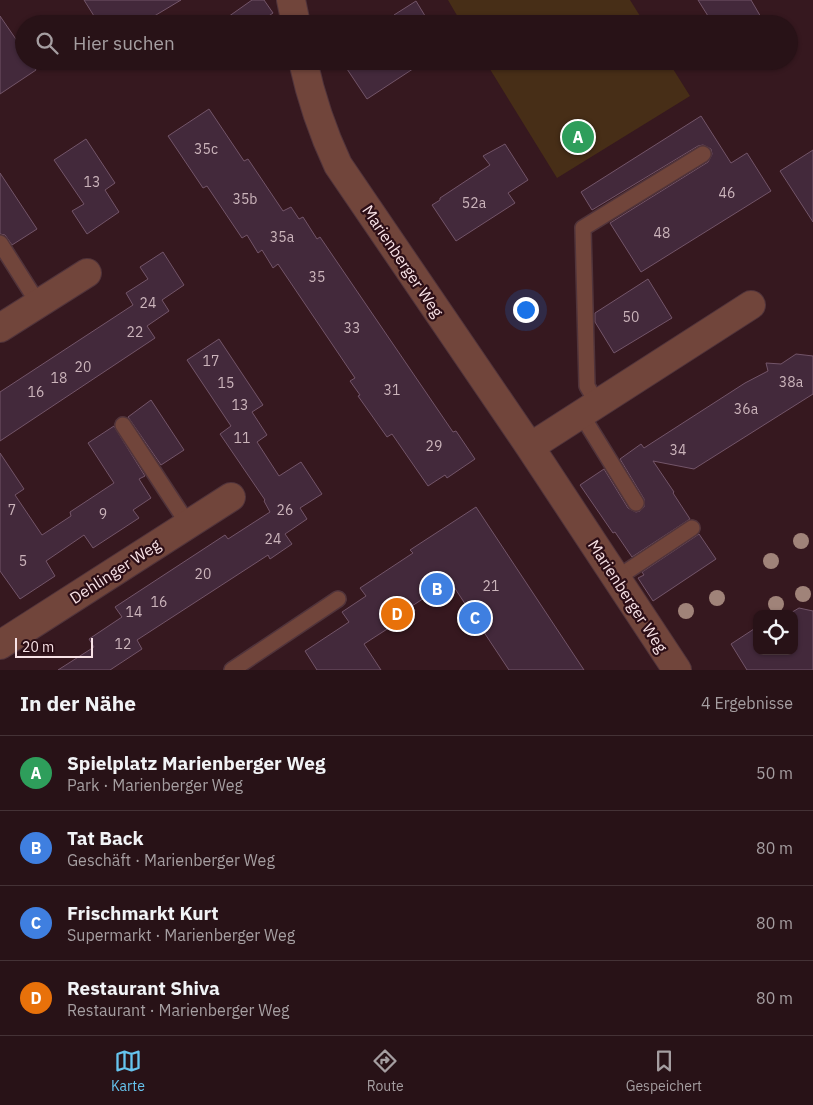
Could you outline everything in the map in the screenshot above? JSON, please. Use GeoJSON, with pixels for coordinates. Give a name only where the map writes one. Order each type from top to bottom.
{"type":"FeatureCollection","features":[{"type":"Feature","properties":{"kind":"street"},"geometry":{"type":"LineString","coordinates":[[291,0],[294,15]]}},
{"type":"Feature","properties":{"kind":"street","name":"Marienberger Weg"},"geometry":{"type":"LineString","coordinates":[[305,70],[310,94],[323,133],[338,165],[530,447],[677,670]]}},
{"type":"Feature","properties":{"kind":"street"},"geometry":{"type":"LineString","coordinates":[[0,328],[87,273]]}},
{"type":"Feature","properties":{"kind":"street"},"geometry":{"type":"LineString","coordinates":[[530,447],[750,305]]}},
{"type":"Feature","properties":{"kind":"street","name":"Dehlinger Weg"},"geometry":{"type":"LineString","coordinates":[[0,645],[231,497]]}},
{"type":"Feature","properties":{"kind":"lane"},"geometry":{"type":"LineString","coordinates":[[636,503],[589,409],[583,228],[703,154]]}},
{"type":"Feature","properties":{"kind":"lane"},"geometry":{"type":"LineString","coordinates":[[0,243],[38,304]]}},
{"type":"Feature","properties":{"kind":"lane"},"geometry":{"type":"LineString","coordinates":[[123,425],[188,524]]}},
{"type":"Feature","properties":{"kind":"lane"},"geometry":{"type":"LineString","coordinates":[[616,578],[692,528]]}},
{"type":"Feature","properties":{"kind":"lane"},"geometry":{"type":"LineString","coordinates":[[232,670],[338,599]]}},
{"type":"Feature","properties":{"kind":"shaded area"},"geometry":{"type":"Polygon","coordinates":[[[448,0],[630,0],[639,15],[457,15],[448,0]]]}},
{"type":"Feature","properties":{"kind":"shaded area"},"geometry":{"type":"Polygon","coordinates":[[[491,70],[674,70],[690,96],[557,178],[491,70]]]}},
{"type":"Feature","properties":{"kind":"building"},"geometry":{"type":"Polygon","coordinates":[[[84,0],[181,0],[156,15],[93,15],[84,0]]]}},
{"type":"Feature","properties":{"kind":"building"},"geometry":{"type":"Polygon","coordinates":[[[252,0],[264,0],[273,13],[270,15],[231,15],[252,0]]]}},
{"type":"Feature","properties":{"kind":"building"},"geometry":{"type":"Polygon","coordinates":[[[698,0],[751,0],[760,15],[707,15],[698,0]]]}},
{"type":"Feature","properties":{"kind":"building"},"geometry":{"type":"Polygon","coordinates":[[[416,1],[425,15],[394,15],[416,1]]]}},
{"type":"Feature","properties":{"kind":"building"},"geometry":{"type":"Polygon","coordinates":[[[0,16],[15,38],[15,70],[36,70],[0,94],[0,16]]]}},
{"type":"Feature","properties":{"kind":"building"},"geometry":{"type":"Polygon","coordinates":[[[348,70],[411,70],[367,99],[348,70]]]}},
{"type":"Feature","properties":{"kind":"building"},"geometry":{"type":"Polygon","coordinates":[[[209,109],[244,161],[248,159],[283,211],[291,207],[299,219],[303,217],[317,239],[320,237],[453,432],[456,431],[475,459],[447,478],[445,475],[428,486],[392,434],[387,437],[358,396],[360,395],[350,381],[355,378],[278,264],[273,268],[262,250],[258,253],[247,235],[242,238],[207,186],[203,188],[168,136],[209,109]]]}},
{"type":"Feature","properties":{"kind":"building"},"geometry":{"type":"Polygon","coordinates":[[[701,116],[731,163],[747,153],[771,191],[641,272],[610,223],[708,162],[712,154],[711,149],[703,145],[698,146],[592,210],[581,192],[701,116]]]}},
{"type":"Feature","properties":{"kind":"building"},"geometry":{"type":"Polygon","coordinates":[[[86,139],[115,183],[105,190],[119,212],[87,234],[72,211],[84,204],[54,160],[86,139]]]}},
{"type":"Feature","properties":{"kind":"building"},"geometry":{"type":"Polygon","coordinates":[[[505,144],[528,180],[508,193],[515,203],[456,241],[432,205],[490,165],[483,156],[505,144]]]}},
{"type":"Feature","properties":{"kind":"building"},"geometry":{"type":"Polygon","coordinates":[[[813,150],[813,222],[780,171],[813,150]]]}},
{"type":"Feature","properties":{"kind":"building"},"geometry":{"type":"Polygon","coordinates":[[[0,173],[37,229],[12,245],[5,235],[0,234],[0,173]]]}},
{"type":"Feature","properties":{"kind":"building"},"geometry":{"type":"Polygon","coordinates":[[[163,252],[184,285],[162,300],[169,311],[147,326],[155,338],[0,441],[0,392],[133,305],[126,293],[148,279],[140,267],[163,252]]]}},
{"type":"Feature","properties":{"kind":"building"},"geometry":{"type":"Polygon","coordinates":[[[648,279],[672,318],[614,353],[595,322],[595,313],[648,279]]]}},
{"type":"Feature","properties":{"kind":"building"},"geometry":{"type":"Polygon","coordinates":[[[219,339],[263,405],[252,412],[267,435],[257,442],[279,476],[301,462],[322,494],[300,508],[307,519],[285,534],[292,544],[270,559],[268,555],[137,640],[142,649],[110,670],[58,670],[94,647],[89,639],[122,617],[115,607],[225,535],[228,539],[270,512],[265,500],[220,434],[231,426],[187,360],[219,339]]]}},
{"type":"Feature","properties":{"kind":"building"},"geometry":{"type":"Polygon","coordinates":[[[796,354],[813,356],[813,394],[694,469],[653,461],[690,519],[632,557],[580,485],[604,469],[628,508],[636,512],[640,511],[644,507],[644,499],[620,459],[641,444],[644,448],[745,383],[768,371],[766,363],[781,364],[796,354]]]}},
{"type":"Feature","properties":{"kind":"building"},"geometry":{"type":"Polygon","coordinates":[[[151,400],[184,450],[161,465],[128,417],[151,400]]]}},
{"type":"Feature","properties":{"kind":"building"},"geometry":{"type":"Polygon","coordinates":[[[114,426],[145,476],[139,479],[151,498],[133,510],[139,518],[93,548],[84,535],[46,561],[55,576],[20,599],[0,571],[0,453],[24,489],[15,495],[42,535],[71,516],[70,512],[114,483],[88,443],[114,426]]]}},
{"type":"Feature","properties":{"kind":"building"},"geometry":{"type":"Polygon","coordinates":[[[476,507],[584,670],[509,670],[450,581],[412,606],[415,611],[364,644],[381,670],[317,670],[305,651],[349,622],[342,612],[366,596],[360,588],[413,553],[410,550],[476,507]]]}},
{"type":"Feature","properties":{"kind":"building"},"geometry":{"type":"Polygon","coordinates":[[[699,534],[716,559],[653,601],[638,578],[644,575],[642,572],[699,534]]]}},
{"type":"Feature","properties":{"kind":"building"},"geometry":{"type":"Polygon","coordinates":[[[799,608],[813,611],[813,670],[747,670],[731,644],[753,630],[753,655],[798,655],[798,610],[796,610],[799,608]]]}},
{"type":"Feature","properties":{"kind":"place","name":"Spielplatz Marienberger Weg"},"geometry":{"type":"Point","coordinates":[578,137]}},
{"type":"Feature","properties":{"kind":"place","name":"Tat Back"},"geometry":{"type":"Point","coordinates":[437,589]}},
{"type":"Feature","properties":{"kind":"place","name":"Restaurant Shiva"},"geometry":{"type":"Point","coordinates":[397,614]}},
{"type":"Feature","properties":{"kind":"place","name":"Frischmarkt Kurt"},"geometry":{"type":"Point","coordinates":[475,618]}}]}
